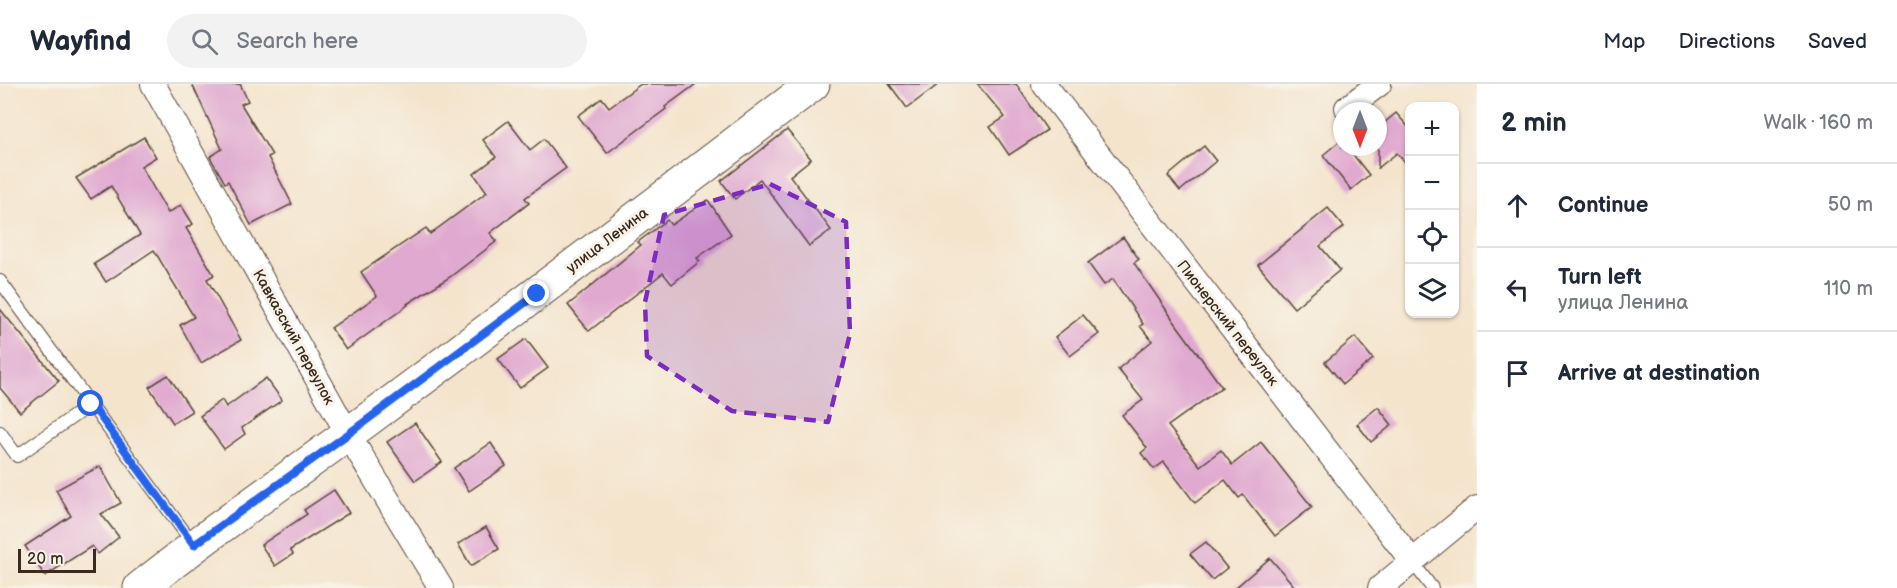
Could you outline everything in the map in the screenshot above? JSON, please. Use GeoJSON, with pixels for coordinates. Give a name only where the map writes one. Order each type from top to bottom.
{"type":"FeatureCollection","features":[{"type":"Feature","properties":{"kind":"street","name":"Кавказский переулок"},"geometry":{"type":"LineString","coordinates":[[153,84],[348,434],[441,588]]}},
{"type":"Feature","properties":{"kind":"street","name":"улица Ленина"},"geometry":{"type":"LineString","coordinates":[[140,588],[194,545],[348,434],[813,84]]}},
{"type":"Feature","properties":{"kind":"street","name":"Пионерский переулок"},"geometry":{"type":"LineString","coordinates":[[1044,84],[1412,561]]}},
{"type":"Feature","properties":{"kind":"street"},"geometry":{"type":"LineString","coordinates":[[1355,102],[1379,84]]}},
{"type":"Feature","properties":{"kind":"street"},"geometry":{"type":"LineString","coordinates":[[1380,588],[1477,508]]}},
{"type":"Feature","properties":{"kind":"lane"},"geometry":{"type":"LineString","coordinates":[[0,280],[194,545]]}},
{"type":"Feature","properties":{"kind":"lane"},"geometry":{"type":"LineString","coordinates":[[0,432],[17,456],[91,404]]}},
{"type":"Feature","properties":{"kind":"lane"},"geometry":{"type":"LineString","coordinates":[[1412,561],[1432,588]]}},
{"type":"Feature","properties":{"kind":"highlighted area"},"geometry":{"type":"Polygon","coordinates":[[[770,184],[846,222],[850,334],[828,422],[732,411],[647,356],[645,302],[664,215],[770,184]]]}},
{"type":"Feature","properties":{"kind":"building"},"geometry":{"type":"Polygon","coordinates":[[[192,84],[240,84],[248,101],[241,104],[272,155],[268,157],[292,204],[251,225],[228,181],[225,183],[210,157],[222,149],[192,84]]]}},
{"type":"Feature","properties":{"kind":"building"},"geometry":{"type":"Polygon","coordinates":[[[641,84],[696,84],[607,153],[578,116],[602,98],[609,107],[641,84]]]}},
{"type":"Feature","properties":{"kind":"building"},"geometry":{"type":"Polygon","coordinates":[[[889,84],[939,84],[907,108],[889,84]]]}},
{"type":"Feature","properties":{"kind":"building"},"geometry":{"type":"Polygon","coordinates":[[[977,84],[1016,84],[1047,130],[1009,155],[990,127],[1005,117],[977,84]]]}},
{"type":"Feature","properties":{"kind":"building"},"geometry":{"type":"Polygon","coordinates":[[[1396,113],[1405,123],[1405,162],[1397,153],[1378,168],[1378,156],[1387,156],[1387,120],[1396,113]]]}},
{"type":"Feature","properties":{"kind":"building"},"geometry":{"type":"Polygon","coordinates":[[[508,121],[530,150],[544,139],[566,168],[525,198],[529,203],[490,233],[497,241],[346,350],[331,328],[377,296],[361,272],[426,228],[430,234],[487,192],[474,174],[496,157],[483,140],[508,121]]]}},
{"type":"Feature","properties":{"kind":"building"},"geometry":{"type":"Polygon","coordinates":[[[787,130],[811,159],[790,176],[831,230],[809,246],[760,179],[735,199],[721,181],[787,130]]]}},
{"type":"Feature","properties":{"kind":"building"},"geometry":{"type":"Polygon","coordinates":[[[144,137],[156,157],[141,166],[168,213],[181,205],[193,224],[186,228],[214,275],[207,279],[241,340],[201,363],[180,325],[194,317],[154,250],[106,282],[94,264],[140,235],[111,186],[91,199],[76,178],[144,137]]]}},
{"type":"Feature","properties":{"kind":"building"},"geometry":{"type":"Polygon","coordinates":[[[1204,146],[1216,161],[1180,191],[1168,176],[1204,146]]]}},
{"type":"Feature","properties":{"kind":"building"},"geometry":{"type":"Polygon","coordinates":[[[1333,147],[1333,156],[1354,156],[1369,175],[1351,190],[1323,155],[1333,147]]]}},
{"type":"Feature","properties":{"kind":"building"},"geometry":{"type":"Polygon","coordinates":[[[708,200],[731,234],[697,258],[700,261],[672,284],[663,273],[589,331],[568,305],[641,245],[638,242],[667,220],[671,225],[708,200]]]}},
{"type":"Feature","properties":{"kind":"building"},"geometry":{"type":"Polygon","coordinates":[[[1328,208],[1344,227],[1320,246],[1340,270],[1294,308],[1258,265],[1328,208]]]}},
{"type":"Feature","properties":{"kind":"building"},"geometry":{"type":"Polygon","coordinates":[[[1123,237],[1139,259],[1134,263],[1222,387],[1168,426],[1200,466],[1221,450],[1232,465],[1261,442],[1312,507],[1275,536],[1243,495],[1239,498],[1225,480],[1195,503],[1164,462],[1154,469],[1141,453],[1147,448],[1122,415],[1143,400],[1118,369],[1152,341],[1140,326],[1143,324],[1113,279],[1104,285],[1088,263],[1123,237]]]}},
{"type":"Feature","properties":{"kind":"building"},"geometry":{"type":"Polygon","coordinates":[[[0,309],[59,381],[20,412],[0,388],[0,309]]]}},
{"type":"Feature","properties":{"kind":"building"},"geometry":{"type":"Polygon","coordinates":[[[1083,315],[1099,334],[1070,356],[1055,337],[1083,315]]]}},
{"type":"Feature","properties":{"kind":"building"},"geometry":{"type":"Polygon","coordinates":[[[1355,337],[1373,359],[1343,384],[1325,362],[1355,337]]]}},
{"type":"Feature","properties":{"kind":"building"},"geometry":{"type":"Polygon","coordinates":[[[526,339],[548,368],[520,388],[498,359],[526,339]]]}},
{"type":"Feature","properties":{"kind":"building"},"geometry":{"type":"Polygon","coordinates":[[[168,375],[192,411],[173,423],[149,387],[168,375]]]}},
{"type":"Feature","properties":{"kind":"building"},"geometry":{"type":"Polygon","coordinates":[[[266,378],[282,400],[242,428],[245,434],[224,449],[200,416],[222,400],[226,407],[266,378]]]}},
{"type":"Feature","properties":{"kind":"building"},"geometry":{"type":"Polygon","coordinates":[[[1378,407],[1392,425],[1371,442],[1357,424],[1378,407]]]}},
{"type":"Feature","properties":{"kind":"building"},"geometry":{"type":"Polygon","coordinates":[[[415,423],[442,462],[415,481],[387,442],[415,423]]]}},
{"type":"Feature","properties":{"kind":"building"},"geometry":{"type":"Polygon","coordinates":[[[491,443],[506,466],[469,491],[454,468],[491,443]]]}},
{"type":"Feature","properties":{"kind":"building"},"geometry":{"type":"Polygon","coordinates":[[[100,466],[121,503],[101,514],[119,537],[98,554],[92,546],[45,576],[25,546],[71,516],[56,490],[100,466]]]}},
{"type":"Feature","properties":{"kind":"building"},"geometry":{"type":"Polygon","coordinates":[[[334,490],[349,513],[290,550],[293,554],[275,566],[261,545],[307,514],[304,510],[334,490]]]}},
{"type":"Feature","properties":{"kind":"building"},"geometry":{"type":"Polygon","coordinates":[[[486,527],[499,549],[471,566],[458,544],[486,527]]]}},
{"type":"Feature","properties":{"kind":"building"},"geometry":{"type":"Polygon","coordinates":[[[1206,542],[1227,568],[1212,580],[1190,554],[1206,542]]]}},
{"type":"Feature","properties":{"kind":"building"},"geometry":{"type":"Polygon","coordinates":[[[1270,558],[1296,588],[1235,588],[1270,558]]]}},
{"type":"Feature","properties":{"kind":"route"},"geometry":{"type":"LineString","coordinates":[[91,404],[194,545],[537,294]]}}]}
